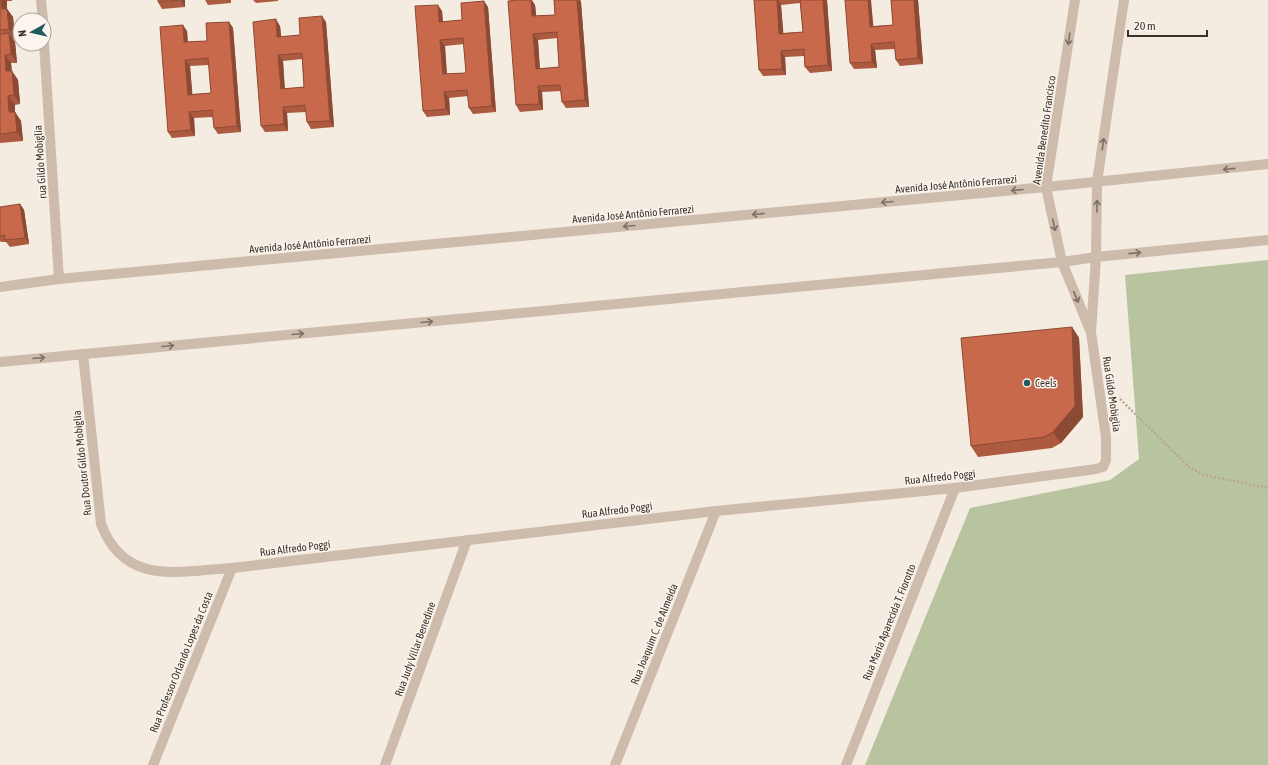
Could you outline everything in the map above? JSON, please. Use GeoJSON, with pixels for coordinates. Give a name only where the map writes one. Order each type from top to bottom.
{"type":"FeatureCollection","features":[{"type":"Feature","properties":{"kind":"street"},"geometry":{"type":"LineString","coordinates":[[41,0],[42,12]]}},
{"type":"Feature","properties":{"kind":"street","name":"Avenida Benedito Francisco"},"geometry":{"type":"LineString","coordinates":[[1062,262],[1046,187],[1075,0]]}},
{"type":"Feature","properties":{"kind":"street"},"geometry":{"type":"LineString","coordinates":[[1096,257],[1098,182],[1124,0]]}},
{"type":"Feature","properties":{"kind":"street","name":"rua Gildo Mobiglia"},"geometry":{"type":"LineString","coordinates":[[45,52],[59,279]]}},
{"type":"Feature","properties":{"kind":"street","name":"Avenida José Antônio Ferrarezi"},"geometry":{"type":"LineString","coordinates":[[0,287],[59,279],[1046,187],[1268,164]]}},
{"type":"Feature","properties":{"kind":"street"},"geometry":{"type":"LineString","coordinates":[[0,362],[1062,262],[1096,257],[1268,240]]}},
{"type":"Feature","properties":{"kind":"street","name":"Rua Gildo Mobiglia"},"geometry":{"type":"LineString","coordinates":[[1096,257],[1091,332],[1106,437],[1106,460]]}},
{"type":"Feature","properties":{"kind":"street","name":"Rua Gildo Mobiglia"},"geometry":{"type":"LineString","coordinates":[[1062,262],[1091,332]]}},
{"type":"Feature","properties":{"kind":"street","name":"Rua Doutor Gildo Mobiglia"},"geometry":{"type":"LineString","coordinates":[[83,354],[101,524],[111,544],[128,561]]}},
{"type":"Feature","properties":{"kind":"street","name":"Rua Alfredo Poggi"},"geometry":{"type":"LineString","coordinates":[[128,561],[149,570],[161,572],[232,568],[716,511],[955,488],[1096,469],[1103,467],[1106,460]]}},
{"type":"Feature","properties":{"kind":"street","name":"Rua Maria Aparecida T. Fiorotto"},"geometry":{"type":"LineString","coordinates":[[846,765],[955,488]]}},
{"type":"Feature","properties":{"kind":"street","name":"Rua Joaquim C. de Almeida"},"geometry":{"type":"LineString","coordinates":[[615,765],[716,511]]}},
{"type":"Feature","properties":{"kind":"street","name":"Rua Judy Villar Benedine"},"geometry":{"type":"LineString","coordinates":[[385,765],[467,540]]}},
{"type":"Feature","properties":{"kind":"street","name":"Rua Professor Orlando Lopes da Costa"},"geometry":{"type":"LineString","coordinates":[[153,765],[232,568]]}},
{"type":"Feature","properties":{"kind":"path"},"geometry":{"type":"LineString","coordinates":[[1097,376],[1190,468],[1204,475],[1268,488]]}},
{"type":"Feature","properties":{"kind":"green space"},"geometry":{"type":"Polygon","coordinates":[[[1268,260],[1268,765],[865,765],[970,508],[1110,480],[1139,459],[1125,275],[1268,260]]]}},
{"type":"Feature","properties":{"kind":"building"},"geometry":{"type":"Polygon","coordinates":[[[0,0],[2,9],[7,9],[9,29],[0,30],[0,0]]]}},
{"type":"Feature","properties":{"kind":"building"},"geometry":{"type":"Polygon","coordinates":[[[158,0],[181,0],[158,2],[158,0]]]}},
{"type":"Feature","properties":{"kind":"building"},"geometry":{"type":"Polygon","coordinates":[[[531,0],[532,16],[555,15],[554,0],[577,0],[585,100],[562,102],[560,85],[538,86],[539,104],[516,105],[508,1],[531,0]],[[557,32],[533,34],[536,69],[559,67],[557,32]]]}},
{"type":"Feature","properties":{"kind":"building"},"geometry":{"type":"Polygon","coordinates":[[[754,0],[777,0],[779,34],[803,32],[800,0],[823,0],[828,65],[805,67],[804,49],[781,51],[782,69],[759,70],[754,0]]]}},
{"type":"Feature","properties":{"kind":"building"},"geometry":{"type":"Polygon","coordinates":[[[845,0],[868,0],[870,27],[893,25],[891,0],[914,0],[918,58],[896,60],[894,42],[871,44],[872,62],[850,63],[845,0]]]}},
{"type":"Feature","properties":{"kind":"building"},"geometry":{"type":"Polygon","coordinates":[[[484,1],[492,106],[469,108],[467,90],[444,92],[446,109],[423,111],[415,6],[438,5],[439,22],[462,20],[461,3],[484,1]],[[463,38],[440,40],[443,74],[466,73],[463,38]]]}},
{"type":"Feature","properties":{"kind":"building"},"geometry":{"type":"Polygon","coordinates":[[[322,16],[330,121],[307,122],[305,105],[283,107],[284,124],[261,126],[253,22],[276,19],[277,37],[300,35],[299,18],[322,16]],[[302,53],[278,55],[281,89],[304,87],[302,53]]]}},
{"type":"Feature","properties":{"kind":"building"},"geometry":{"type":"Polygon","coordinates":[[[229,22],[237,126],[214,128],[212,110],[189,112],[191,130],[168,132],[160,27],[183,25],[184,42],[207,41],[206,23],[229,22]],[[208,58],[185,60],[188,95],[211,93],[208,58]]]}},
{"type":"Feature","properties":{"kind":"building"},"geometry":{"type":"Polygon","coordinates":[[[9,33],[11,54],[5,55],[6,71],[12,71],[14,95],[8,96],[9,112],[15,112],[17,132],[0,134],[0,34],[9,33]]]}},
{"type":"Feature","properties":{"kind":"building"},"geometry":{"type":"Polygon","coordinates":[[[20,204],[25,238],[5,240],[5,235],[0,236],[0,207],[20,204]]]}},
{"type":"Feature","properties":{"kind":"building","name":"Ceels"},"geometry":{"type":"Polygon","coordinates":[[[1072,327],[1075,406],[1053,432],[1044,437],[971,446],[961,338],[1072,327]]]}},
{"type":"Feature","properties":{"kind":"place","name":"Ceels"},"geometry":{"type":"Point","coordinates":[1027,383]}}]}
